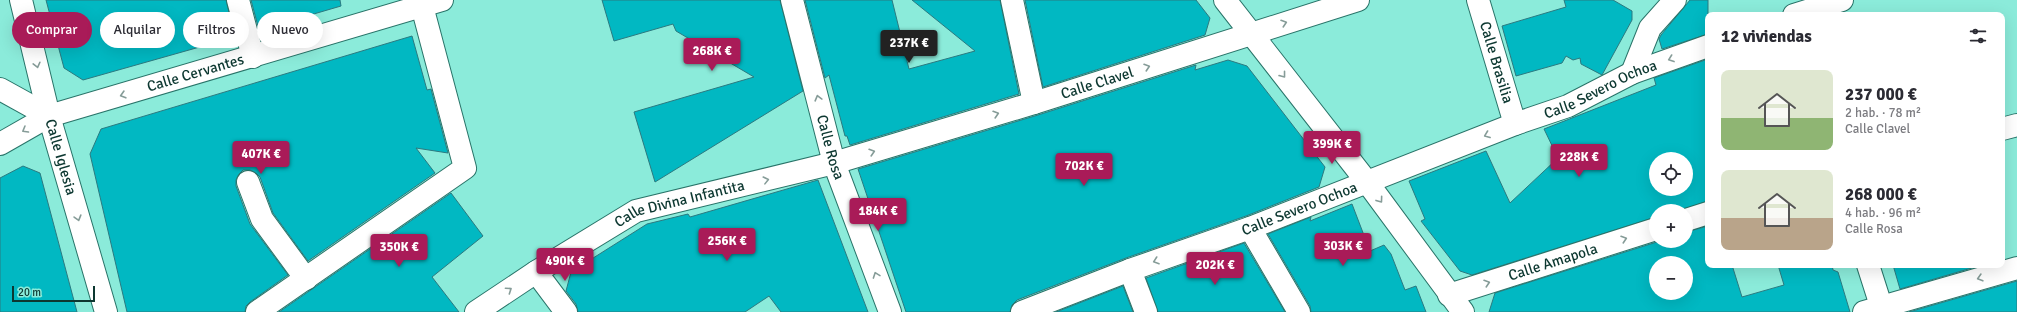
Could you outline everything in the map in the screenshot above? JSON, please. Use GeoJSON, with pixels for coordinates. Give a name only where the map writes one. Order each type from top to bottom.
{"type":"FeatureCollection","features":[{"type":"Feature","properties":{"kind":"street","name":"Calle Iglesia"},"geometry":{"type":"LineString","coordinates":[[21,0],[49,116],[106,312]]}},
{"type":"Feature","properties":{"kind":"street"},"geometry":{"type":"LineString","coordinates":[[238,0],[253,57]]}},
{"type":"Feature","properties":{"kind":"street","name":"Calle Cervantes"},"geometry":{"type":"LineString","coordinates":[[0,144],[49,116],[442,0]]}},
{"type":"Feature","properties":{"kind":"street","name":"Calle Rosa"},"geometry":{"type":"LineString","coordinates":[[792,0],[834,163],[890,312]]}},
{"type":"Feature","properties":{"kind":"street"},"geometry":{"type":"LineString","coordinates":[[1012,0],[1034,103]]}},
{"type":"Feature","properties":{"kind":"street"},"geometry":{"type":"LineString","coordinates":[[1225,0],[1367,182],[1463,312]]}},
{"type":"Feature","properties":{"kind":"street","name":"Calle Clavel"},"geometry":{"type":"LineString","coordinates":[[834,163],[1034,103],[1358,0]]}},
{"type":"Feature","properties":{"kind":"street","name":"Calle Brasilia"},"geometry":{"type":"LineString","coordinates":[[1478,0],[1515,124]]}},
{"type":"Feature","properties":{"kind":"street"},"geometry":{"type":"LineString","coordinates":[[1632,73],[1650,28],[1675,0]]}},
{"type":"Feature","properties":{"kind":"street"},"geometry":{"type":"LineString","coordinates":[[1784,0],[1787,12]]}},
{"type":"Feature","properties":{"kind":"street"},"geometry":{"type":"LineString","coordinates":[[1804,12],[1842,0]]}},
{"type":"Feature","properties":{"kind":"street"},"geometry":{"type":"LineString","coordinates":[[257,312],[465,168],[422,6]]}},
{"type":"Feature","properties":{"kind":"street","name":"Calle Severo Ochoa"},"geometry":{"type":"LineString","coordinates":[[1022,312],[1130,270],[1250,228],[1515,124],[1568,106],[1632,73],[1705,47]]}},
{"type":"Feature","properties":{"kind":"street"},"geometry":{"type":"LineString","coordinates":[[0,89],[49,116]]}},
{"type":"Feature","properties":{"kind":"street"},"geometry":{"type":"LineString","coordinates":[[2005,128],[2017,125]]}},
{"type":"Feature","properties":{"kind":"street","name":"Calle Divina Infantita"},"geometry":{"type":"LineString","coordinates":[[476,312],[536,272],[636,211],[834,163]]}},
{"type":"Feature","properties":{"kind":"street"},"geometry":{"type":"LineString","coordinates":[[248,182],[262,219],[306,279]]}},
{"type":"Feature","properties":{"kind":"street"},"geometry":{"type":"LineString","coordinates":[[1693,218],[1705,214]]}},
{"type":"Feature","properties":{"kind":"street"},"geometry":{"type":"LineString","coordinates":[[1250,228],[1299,312]]}},
{"type":"Feature","properties":{"kind":"street","name":"Calle Amapola"},"geometry":{"type":"LineString","coordinates":[[1449,295],[1649,231]]}},
{"type":"Feature","properties":{"kind":"street"},"geometry":{"type":"LineString","coordinates":[[1869,268],[1876,310],[2017,268]]}},
{"type":"Feature","properties":{"kind":"street"},"geometry":{"type":"LineString","coordinates":[[1130,270],[1146,312]]}},
{"type":"Feature","properties":{"kind":"street"},"geometry":{"type":"LineString","coordinates":[[536,272],[566,312]]}},
{"type":"Feature","properties":{"kind":"building"},"geometry":{"type":"Polygon","coordinates":[[[46,0],[226,0],[229,12],[183,12],[183,48],[196,48],[83,80],[64,68],[59,48],[92,48],[92,12],[49,12],[46,0]]]}},
{"type":"Feature","properties":{"kind":"building"},"geometry":{"type":"Polygon","coordinates":[[[251,0],[340,0],[341,6],[320,12],[257,12],[257,22],[251,0]]]}},
{"type":"Feature","properties":{"kind":"building"},"geometry":{"type":"Polygon","coordinates":[[[602,0],[780,0],[803,91],[655,182],[634,112],[754,77],[676,31],[673,24],[614,41],[602,0]]]}},
{"type":"Feature","properties":{"kind":"building"},"geometry":{"type":"Polygon","coordinates":[[[805,0],[892,0],[909,69],[975,51],[912,0],[1000,0],[1019,94],[850,145],[847,136],[845,136],[829,75],[825,78],[805,0]]]}},
{"type":"Feature","properties":{"kind":"building"},"geometry":{"type":"Polygon","coordinates":[[[1025,0],[1196,0],[1210,18],[1205,35],[1043,87],[1025,0]]]}},
{"type":"Feature","properties":{"kind":"building"},"geometry":{"type":"Polygon","coordinates":[[[1564,0],[1613,0],[1632,11],[1632,20],[1602,75],[1581,64],[1580,58],[1573,60],[1566,56],[1562,63],[1516,76],[1502,26],[1566,7],[1564,0]]]}},
{"type":"Feature","properties":{"kind":"building"},"geometry":{"type":"Polygon","coordinates":[[[1690,0],[1708,0],[1708,12],[1705,12],[1705,35],[1662,49],[1659,39],[1690,0]]]}},
{"type":"Feature","properties":{"kind":"building"},"geometry":{"type":"Polygon","coordinates":[[[412,36],[427,90],[431,89],[448,153],[416,148],[435,173],[308,261],[273,213],[260,177],[250,170],[243,170],[236,180],[236,186],[250,224],[288,275],[250,302],[246,306],[245,312],[127,312],[90,154],[101,129],[412,36]]]}},
{"type":"Feature","properties":{"kind":"building"},"geometry":{"type":"Polygon","coordinates":[[[1228,60],[1247,66],[1325,167],[1319,187],[1246,216],[1126,258],[1017,300],[1012,305],[1010,312],[906,312],[858,169],[1038,115],[1196,65],[1195,70],[1228,60]]]}},
{"type":"Feature","properties":{"kind":"building"},"geometry":{"type":"Polygon","coordinates":[[[1705,60],[1705,202],[1693,206],[1693,204],[1649,204],[1649,219],[1472,275],[1460,271],[1421,221],[1425,219],[1409,181],[1486,151],[1510,203],[1558,158],[1544,129],[1656,85],[1654,78],[1705,60]]]}},
{"type":"Feature","properties":{"kind":"building"},"geometry":{"type":"Polygon","coordinates":[[[23,166],[40,173],[77,312],[0,312],[0,178],[23,166]]]}},
{"type":"Feature","properties":{"kind":"building"},"geometry":{"type":"Polygon","coordinates":[[[818,180],[868,312],[781,312],[769,296],[745,312],[578,312],[576,304],[566,291],[571,272],[647,224],[688,214],[690,217],[818,180]]]}},
{"type":"Feature","properties":{"kind":"building"},"geometry":{"type":"Polygon","coordinates":[[[451,193],[483,236],[432,277],[459,312],[279,312],[451,193]]]}},
{"type":"Feature","properties":{"kind":"building"},"geometry":{"type":"Polygon","coordinates":[[[1352,204],[1370,251],[1384,245],[1391,254],[1405,290],[1416,286],[1426,312],[1311,312],[1310,306],[1268,234],[1311,217],[1310,221],[1352,204]]]}},
{"type":"Feature","properties":{"kind":"building"},"geometry":{"type":"Polygon","coordinates":[[[1705,227],[1705,268],[1733,268],[1742,297],[1784,285],[1779,268],[1833,268],[1833,270],[1838,272],[1850,312],[1489,312],[1495,293],[1649,244],[1649,248],[1693,248],[1693,230],[1705,227]]]}},
{"type":"Feature","properties":{"kind":"building"},"geometry":{"type":"Polygon","coordinates":[[[1244,243],[1285,312],[1158,312],[1146,278],[1244,243]]]}},
{"type":"Feature","properties":{"kind":"building"},"geometry":{"type":"Polygon","coordinates":[[[1894,268],[1972,268],[1900,289],[1894,268]]]}},
{"type":"Feature","properties":{"kind":"building"},"geometry":{"type":"Polygon","coordinates":[[[2017,281],[2017,312],[1909,312],[2017,281]]]}},
{"type":"Feature","properties":{"kind":"building"},"geometry":{"type":"Polygon","coordinates":[[[1123,286],[1133,312],[1056,312],[1123,286]]]}}]}
